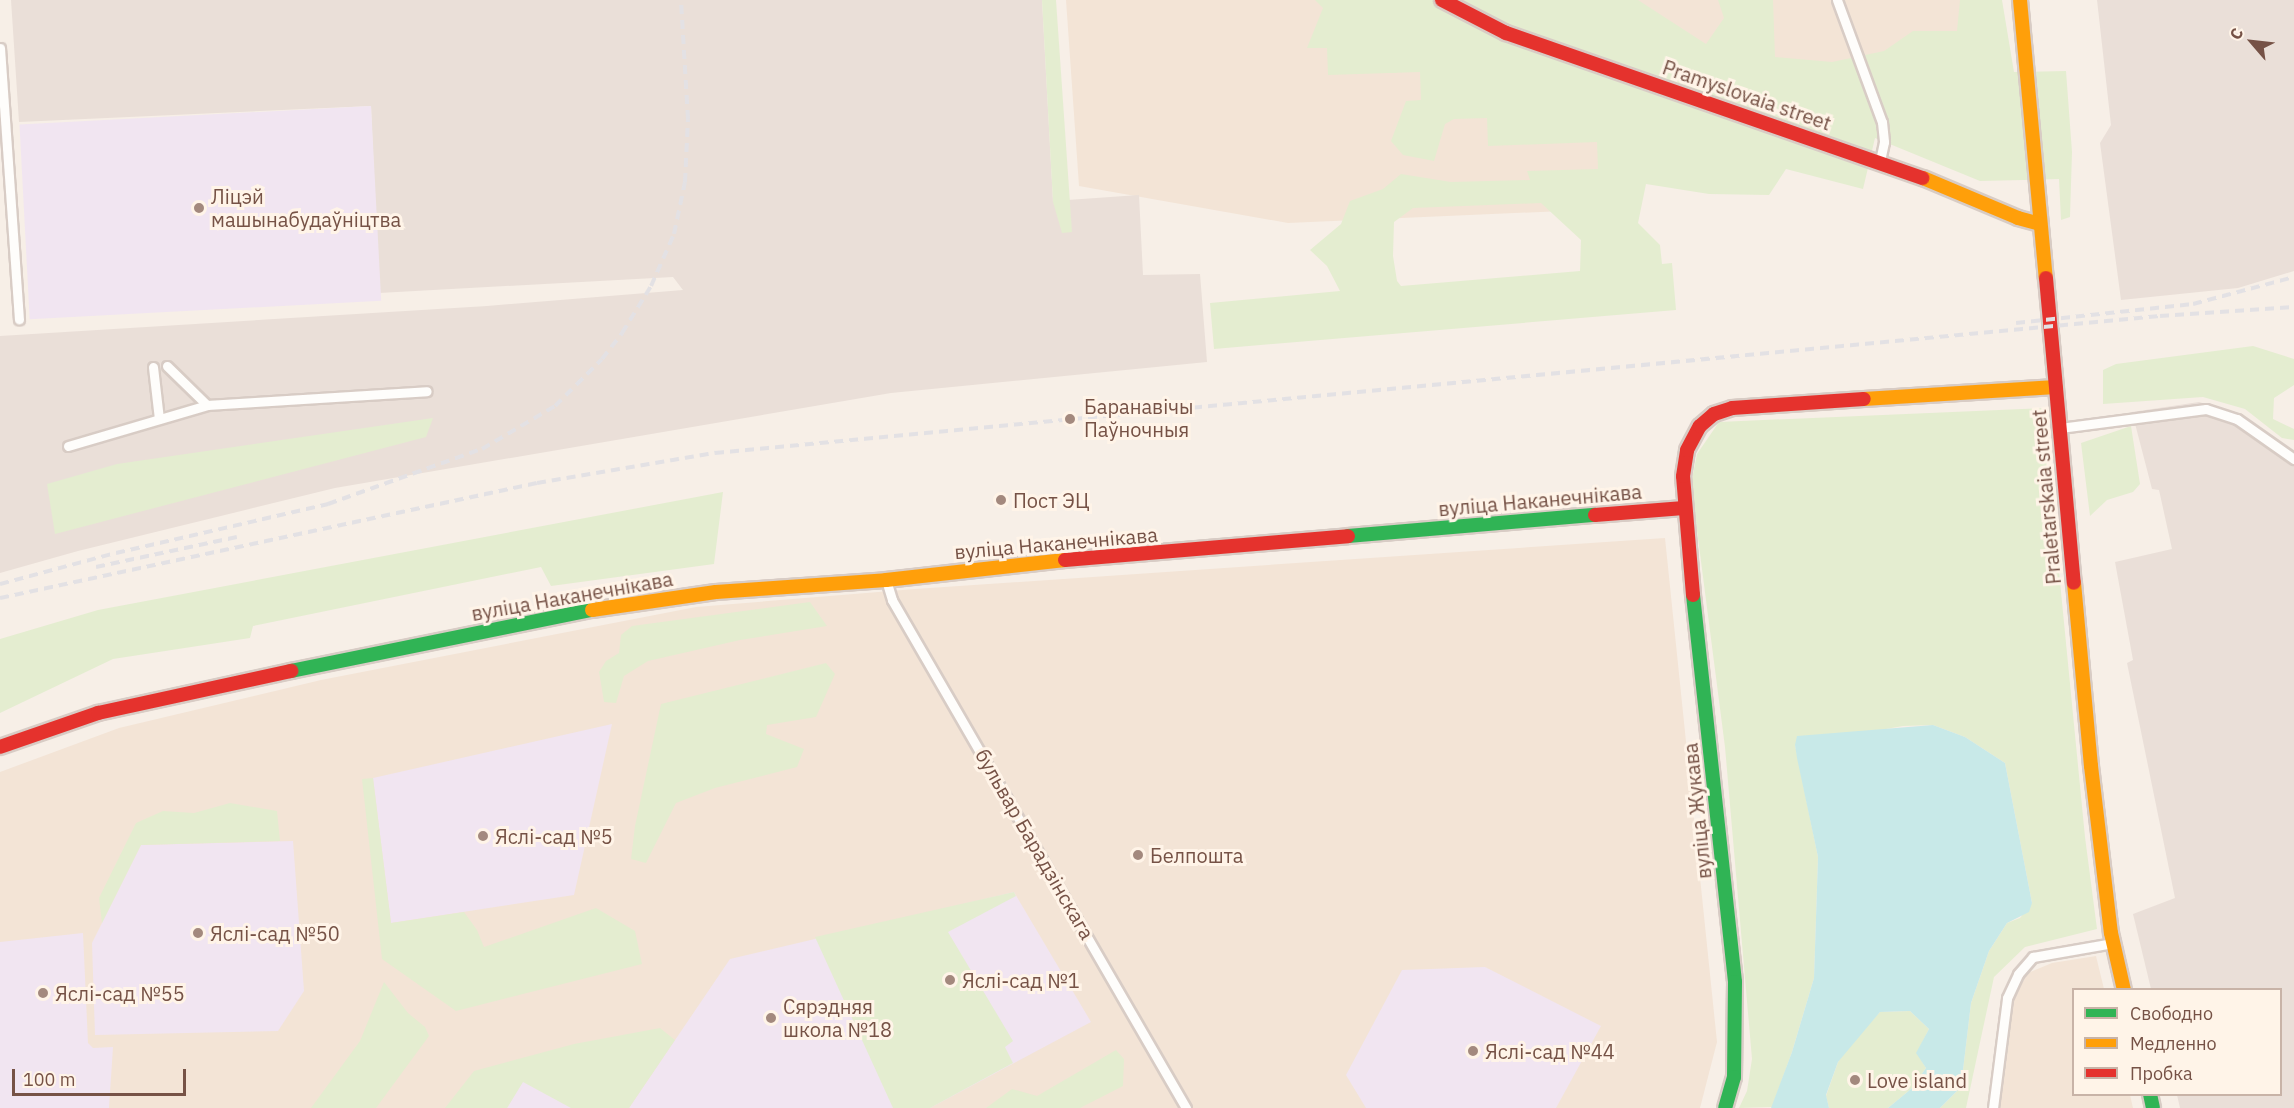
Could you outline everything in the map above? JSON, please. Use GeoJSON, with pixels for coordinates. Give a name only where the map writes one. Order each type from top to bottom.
{"type":"FeatureCollection","features":[{"type":"Feature","properties":{"kind":"main road","name":"Pramyslovaia street"},"geometry":{"type":"LineString","coordinates":[[1442,0],[1506,33],[1880,161],[1966,194],[2018,218],[2040,224]]}},
{"type":"Feature","properties":{"kind":"main road","name":"Praletarskaia street"},"geometry":{"type":"LineString","coordinates":[[2020,0],[2091,766],[2113,943],[2124,988]]}},
{"type":"Feature","properties":{"kind":"main road"},"geometry":{"type":"LineString","coordinates":[[1684,508],[1683,476],[1687,450],[1700,426],[1714,414],[1732,408],[2056,387]]}},
{"type":"Feature","properties":{"kind":"main road","name":"вуліца Наканечнікава"},"geometry":{"type":"LineString","coordinates":[[0,747],[44,730],[109,710],[578,612],[716,592],[886,580],[1042,562],[1684,508]]}},
{"type":"Feature","properties":{"kind":"main road","name":"вуліца Жукава"},"geometry":{"type":"LineString","coordinates":[[1684,508],[1735,982],[1734,1077],[1725,1108]]}},
{"type":"Feature","properties":{"kind":"street"},"geometry":{"type":"LineString","coordinates":[[1838,0],[1882,122],[1884,142],[1880,161]]}},
{"type":"Feature","properties":{"kind":"street"},"geometry":{"type":"LineString","coordinates":[[0,48],[19,319]]}},
{"type":"Feature","properties":{"kind":"street"},"geometry":{"type":"LineString","coordinates":[[167,366],[207,405]]}},
{"type":"Feature","properties":{"kind":"street"},"geometry":{"type":"LineString","coordinates":[[153,367],[159,419]]}},
{"type":"Feature","properties":{"kind":"street"},"geometry":{"type":"LineString","coordinates":[[68,446],[207,405],[427,391]]}},
{"type":"Feature","properties":{"kind":"street"},"geometry":{"type":"LineString","coordinates":[[2060,428],[2206,409],[2237,419],[2294,459]]}},
{"type":"Feature","properties":{"kind":"street","name":"бульвар Барадзінскага"},"geometry":{"type":"LineString","coordinates":[[886,580],[892,600],[1186,1108]]}},
{"type":"Feature","properties":{"kind":"street"},"geometry":{"type":"LineString","coordinates":[[1993,1108],[2007,998],[2018,974],[2033,957],[2113,943]]}},
{"type":"Feature","properties":{"kind":"shaded area"},"geometry":{"type":"Polygon","coordinates":[[[11,0],[1042,0],[1053,201],[1139,195],[1143,275],[1200,274],[1207,362],[891,393],[335,488],[78,551],[0,573],[0,336],[487,306],[683,290],[673,277],[379,293],[371,106],[19,122],[11,0]]]}},
{"type":"Feature","properties":{"kind":"shaded area"},"geometry":{"type":"Polygon","coordinates":[[[1066,0],[1996,0],[2011,177],[1659,68],[1608,209],[1288,223],[1079,186],[1066,0]]]}},
{"type":"Feature","properties":{"kind":"shaded area"},"geometry":{"type":"Polygon","coordinates":[[[2097,0],[2294,0],[2294,271],[2238,288],[2121,300],[2100,143],[2111,125],[2097,0]]]}},
{"type":"Feature","properties":{"kind":"shaded area","name":"Ліцэй машынабудаўніцтва"},"geometry":{"type":"Polygon","coordinates":[[[371,106],[381,301],[30,319],[19,124],[371,106]]]}},
{"type":"Feature","properties":{"kind":"shaded area"},"geometry":{"type":"Polygon","coordinates":[[[2199,402],[2236,413],[2294,453],[2294,1108],[2180,1108],[2177,1096],[2282,1096],[2282,988],[2151,988],[2133,914],[2175,898],[2127,663],[2133,660],[2115,562],[2172,549],[2159,490],[2152,489],[2132,412],[2199,402]]]}},
{"type":"Feature","properties":{"kind":"shaded area"},"geometry":{"type":"Polygon","coordinates":[[[1665,538],[1717,1042],[1700,1108],[0,1108],[0,772],[119,728],[321,680],[696,607],[915,589],[1665,538]]]}},
{"type":"Feature","properties":{"kind":"shaded area","name":"Яслі-сад №5"},"geometry":{"type":"Polygon","coordinates":[[[612,724],[574,895],[391,923],[373,778],[612,724]]]}},
{"type":"Feature","properties":{"kind":"shaded area","name":"Яслі-сад №50"},"geometry":{"type":"Polygon","coordinates":[[[293,841],[304,991],[278,1031],[95,1035],[92,943],[141,845],[293,841]]]}},
{"type":"Feature","properties":{"kind":"shaded area"},"geometry":{"type":"Polygon","coordinates":[[[1014,892],[1091,1022],[930,1108],[629,1108],[730,959],[1014,892]]]}},
{"type":"Feature","properties":{"kind":"shaded area","name":"Яслі-сад №55"},"geometry":{"type":"Polygon","coordinates":[[[83,933],[88,1043],[93,1048],[113,1047],[109,1108],[0,1108],[0,942],[83,933]]]}},
{"type":"Feature","properties":{"kind":"shaded area"},"geometry":{"type":"Polygon","coordinates":[[[2096,956],[2104,988],[2072,988],[2072,1096],[2130,1096],[2133,1108],[1999,1108],[2011,1001],[2028,973],[2052,963],[2096,956]]]}},
{"type":"Feature","properties":{"kind":"shaded area","name":"Яслі-сад №44"},"geometry":{"type":"Polygon","coordinates":[[[1485,967],[1601,1026],[1556,1108],[1366,1108],[1346,1075],[1402,970],[1485,967]]]}},
{"type":"Feature","properties":{"kind":"shaded area"},"geometry":{"type":"Polygon","coordinates":[[[523,1081],[572,1108],[507,1108],[523,1081]]]}},
{"type":"Feature","properties":{"kind":"green space"},"geometry":{"type":"Polygon","coordinates":[[[1042,0],[1056,0],[1072,232],[1062,233],[1053,202],[1042,0]]]}},
{"type":"Feature","properties":{"kind":"green space"},"geometry":{"type":"Polygon","coordinates":[[[1315,0],[1638,0],[1706,44],[1724,18],[1718,0],[1773,0],[1775,57],[1832,62],[1884,51],[1913,31],[1957,31],[1960,0],[2002,0],[2014,72],[2066,71],[2072,152],[2070,217],[2061,220],[2059,179],[1980,181],[1875,138],[1863,189],[1786,169],[1769,195],[1709,194],[1646,184],[1638,223],[1660,245],[1662,264],[1672,263],[1676,310],[1214,349],[1210,303],[1340,291],[1327,266],[1310,250],[1341,224],[1350,201],[1383,189],[1401,174],[1451,182],[1530,180],[1527,171],[1598,169],[1597,142],[1488,146],[1487,118],[1454,119],[1445,124],[1434,161],[1403,155],[1391,141],[1406,101],[1421,100],[1420,72],[1328,75],[1327,48],[1307,48],[1323,8],[1315,0]],[[1541,203],[1413,208],[1394,222],[1393,256],[1397,281],[1401,286],[1580,271],[1581,240],[1541,203]]]}},
{"type":"Feature","properties":{"kind":"green space"},"geometry":{"type":"Polygon","coordinates":[[[2253,346],[2294,359],[2294,385],[2274,398],[2273,419],[2294,429],[2294,440],[2282,438],[2245,409],[2203,397],[2103,404],[2103,370],[2116,364],[2253,346]]]}},
{"type":"Feature","properties":{"kind":"green space"},"geometry":{"type":"Polygon","coordinates":[[[2043,408],[2085,837],[2097,929],[2025,947],[1994,977],[1966,1108],[1940,1108],[1961,1087],[1971,1003],[1989,951],[2007,923],[2020,918],[2032,903],[2005,763],[1965,737],[1933,725],[1903,726],[1795,745],[1818,857],[1814,978],[1792,1052],[1772,1107],[1739,1108],[1747,1091],[1752,1059],[1725,747],[1691,484],[1697,454],[1719,422],[2043,408]]]}},
{"type":"Feature","properties":{"kind":"green space"},"geometry":{"type":"Polygon","coordinates":[[[433,418],[426,437],[55,534],[47,484],[117,464],[433,418]]]}},
{"type":"Feature","properties":{"kind":"green space"},"geometry":{"type":"Polygon","coordinates":[[[2131,426],[2140,484],[2133,492],[2107,500],[2090,516],[2081,443],[2131,426]]]}},
{"type":"Feature","properties":{"kind":"green space"},"geometry":{"type":"Polygon","coordinates":[[[723,492],[714,564],[551,586],[541,567],[253,626],[250,638],[113,659],[0,713],[0,639],[98,610],[723,492]]]}},
{"type":"Feature","properties":{"kind":"green space"},"geometry":{"type":"Polygon","coordinates":[[[810,602],[827,626],[740,640],[648,661],[624,676],[616,703],[604,702],[599,672],[606,661],[619,653],[621,635],[632,626],[810,602]]]}},
{"type":"Feature","properties":{"kind":"green space"},"geometry":{"type":"Polygon","coordinates":[[[826,663],[835,674],[816,717],[767,725],[766,734],[804,749],[797,767],[715,788],[676,803],[646,863],[631,859],[635,826],[661,704],[826,663]]]}},
{"type":"Feature","properties":{"kind":"green space"},"geometry":{"type":"Polygon","coordinates":[[[373,778],[391,923],[464,912],[477,930],[484,947],[596,908],[635,931],[642,964],[456,1011],[382,959],[362,779],[373,778]]]}},
{"type":"Feature","properties":{"kind":"green space"},"geometry":{"type":"Polygon","coordinates":[[[230,803],[277,811],[280,841],[141,845],[102,923],[99,898],[136,823],[163,811],[194,813],[230,803]]]}},
{"type":"Feature","properties":{"kind":"green space","name":"Яслі-сад №1"},"geometry":{"type":"Polygon","coordinates":[[[1014,892],[1016,896],[948,932],[1013,1041],[1005,1047],[1013,1063],[930,1108],[893,1108],[815,937],[1014,892]]]}},
{"type":"Feature","properties":{"kind":"green space"},"geometry":{"type":"Polygon","coordinates":[[[384,982],[408,1013],[425,1027],[429,1036],[376,1108],[311,1108],[360,1041],[384,982]]]}},
{"type":"Feature","properties":{"kind":"green space"},"geometry":{"type":"Polygon","coordinates":[[[1910,1011],[1929,1029],[1917,1053],[1926,1068],[1911,1089],[1888,1108],[1829,1108],[1826,1096],[1838,1062],[1848,1047],[1880,1012],[1910,1011]]]}},
{"type":"Feature","properties":{"kind":"green space"},"geometry":{"type":"Polygon","coordinates":[[[660,1028],[675,1040],[629,1108],[571,1108],[523,1082],[507,1108],[445,1108],[474,1071],[574,1044],[660,1028]]]}},
{"type":"Feature","properties":{"kind":"green space"},"geometry":{"type":"Polygon","coordinates":[[[1116,1050],[1124,1059],[1123,1086],[1080,1108],[986,1108],[1012,1089],[1037,1096],[1116,1050]]]}},
{"type":"Feature","properties":{"kind":"water"},"geometry":{"type":"Polygon","coordinates":[[[1933,725],[1965,737],[2005,763],[2032,903],[2029,912],[2007,923],[1989,951],[1971,1003],[1961,1087],[1940,1108],[1888,1108],[1911,1089],[1926,1068],[1916,1053],[1929,1029],[1910,1011],[1880,1012],[1838,1062],[1826,1095],[1829,1108],[1771,1108],[1792,1052],[1814,978],[1818,857],[1797,758],[1795,745],[1797,736],[1933,725]]]}},
{"type":"Feature","properties":{"kind":"railway"},"geometry":{"type":"LineString","coordinates":[[0,584],[116,553],[328,504],[482,449],[555,406],[602,359],[622,333],[651,286],[674,234],[685,182],[688,119],[681,0]]}},
{"type":"Feature","properties":{"kind":"railway"},"geometry":{"type":"LineString","coordinates":[[2016,323],[2193,304],[2294,277]]}},
{"type":"Feature","properties":{"kind":"railway"},"geometry":{"type":"LineString","coordinates":[[0,598],[537,483],[715,453],[2160,316],[2294,307]]}},
{"type":"Feature","properties":{"kind":"railway"},"geometry":{"type":"LineString","coordinates":[[96,567],[237,537]]}},
{"type":"Feature","properties":{"kind":"traffic: fast"},"geometry":{"type":"LineString","coordinates":[[1348,536],[1595,515]]}},
{"type":"Feature","properties":{"kind":"traffic: fast"},"geometry":{"type":"LineString","coordinates":[[1693,595],[1735,982],[1734,1077],[1725,1108]]}},
{"type":"Feature","properties":{"kind":"traffic: fast"},"geometry":{"type":"LineString","coordinates":[[291,671],[592,610]]}},
{"type":"Feature","properties":{"kind":"traffic: fast"},"geometry":{"type":"LineString","coordinates":[[2150,1096],[2153,1108]]}},
{"type":"Feature","properties":{"kind":"traffic: slow"},"geometry":{"type":"LineString","coordinates":[[2020,0],[2046,278]]}},
{"type":"Feature","properties":{"kind":"traffic: slow"},"geometry":{"type":"LineString","coordinates":[[1923,178],[2018,218],[2040,224]]}},
{"type":"Feature","properties":{"kind":"traffic: slow"},"geometry":{"type":"LineString","coordinates":[[1864,399],[2056,387]]}},
{"type":"Feature","properties":{"kind":"traffic: slow"},"geometry":{"type":"LineString","coordinates":[[592,610],[716,592],[886,580],[1065,560]]}},
{"type":"Feature","properties":{"kind":"traffic: slow"},"geometry":{"type":"LineString","coordinates":[[2074,583],[2091,766],[2111,933],[2124,988]]}},
{"type":"Feature","properties":{"kind":"traffic: jam"},"geometry":{"type":"LineString","coordinates":[[1442,0],[1506,33],[1923,178]]}},
{"type":"Feature","properties":{"kind":"traffic: jam"},"geometry":{"type":"LineString","coordinates":[[2046,278],[2074,583]]}},
{"type":"Feature","properties":{"kind":"traffic: jam"},"geometry":{"type":"LineString","coordinates":[[1693,595],[1683,476],[1687,450],[1700,426],[1714,414],[1732,408],[1864,399]]}},
{"type":"Feature","properties":{"kind":"traffic: jam"},"geometry":{"type":"LineString","coordinates":[[1595,515],[1684,508]]}},
{"type":"Feature","properties":{"kind":"traffic: jam"},"geometry":{"type":"LineString","coordinates":[[1065,560],[1348,536]]}},
{"type":"Feature","properties":{"kind":"traffic: jam"},"geometry":{"type":"LineString","coordinates":[[0,747],[98,713],[291,671]]}},
{"type":"Feature","properties":{"kind":"place","name":"Ліцэй машынабудаўніцтва"},"geometry":{"type":"Point","coordinates":[199,208]}},
{"type":"Feature","properties":{"kind":"place","name":"Баранавічы Паўночныя"},"geometry":{"type":"Point","coordinates":[1070,419]}},
{"type":"Feature","properties":{"kind":"place","name":"Пост ЭЦ"},"geometry":{"type":"Point","coordinates":[1001,500]}},
{"type":"Feature","properties":{"kind":"place","name":"Яслі-сад №5"},"geometry":{"type":"Point","coordinates":[483,836]}},
{"type":"Feature","properties":{"kind":"place","name":"Белпошта"},"geometry":{"type":"Point","coordinates":[1138,855]}},
{"type":"Feature","properties":{"kind":"place","name":"Яслі-сад №50"},"geometry":{"type":"Point","coordinates":[198,933]}},
{"type":"Feature","properties":{"kind":"place","name":"Яслі-сад №1"},"geometry":{"type":"Point","coordinates":[950,980]}},
{"type":"Feature","properties":{"kind":"place","name":"Яслі-сад №55"},"geometry":{"type":"Point","coordinates":[43,993]}},
{"type":"Feature","properties":{"kind":"place","name":"Сярэдняя школа №18"},"geometry":{"type":"Point","coordinates":[771,1018]}},
{"type":"Feature","properties":{"kind":"place","name":"Яслі-сад №44"},"geometry":{"type":"Point","coordinates":[1473,1051]}},
{"type":"Feature","properties":{"kind":"place","name":"Love island"},"geometry":{"type":"Point","coordinates":[1855,1080]}}]}
